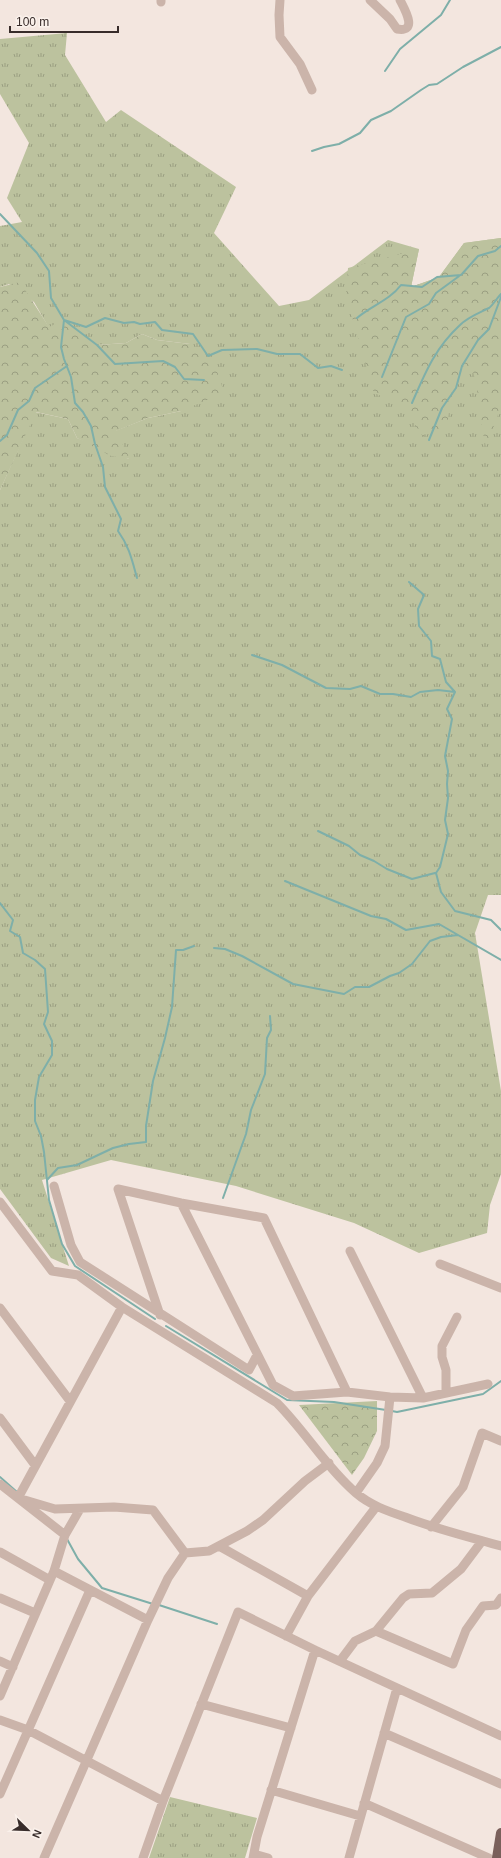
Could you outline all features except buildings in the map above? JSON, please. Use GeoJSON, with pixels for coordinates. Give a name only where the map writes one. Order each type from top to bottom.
{"type":"FeatureCollection","features":[{"type":"Feature","properties":{"kind":"main road"},"geometry":{"type":"LineString","coordinates":[[497,1858],[501,1833]]}},
{"type":"Feature","properties":{"kind":"street"},"geometry":{"type":"LineString","coordinates":[[280,0],[280,37],[300,64],[312,90]]}},
{"type":"Feature","properties":{"kind":"street"},"geometry":{"type":"LineString","coordinates":[[370,0],[398,29],[402,30],[407,27],[410,22],[400,0]]}},
{"type":"Feature","properties":{"kind":"street"},"geometry":{"type":"LineString","coordinates":[[54,1186],[71,1245],[80,1262],[249,1370],[257,1356]]}},
{"type":"Feature","properties":{"kind":"street"},"geometry":{"type":"LineString","coordinates":[[161,1329],[160,1313],[118,1189],[181,1203],[264,1218],[347,1392]]}},
{"type":"Feature","properties":{"kind":"street"},"geometry":{"type":"LineString","coordinates":[[0,1202],[52,1271],[78,1275],[122,1307],[161,1329],[277,1403],[293,1419],[356,1493],[376,1507],[431,1527],[501,1546]]}},
{"type":"Feature","properties":{"kind":"street"},"geometry":{"type":"LineString","coordinates":[[181,1203],[273,1385],[294,1396],[347,1392],[390,1397],[423,1398],[488,1384]]}},
{"type":"Feature","properties":{"kind":"street"},"geometry":{"type":"LineString","coordinates":[[350,1251],[423,1398]]}},
{"type":"Feature","properties":{"kind":"street"},"geometry":{"type":"LineString","coordinates":[[440,1264],[501,1288]]}},
{"type":"Feature","properties":{"kind":"street"},"geometry":{"type":"LineString","coordinates":[[18,1498],[122,1307]]}},
{"type":"Feature","properties":{"kind":"street"},"geometry":{"type":"LineString","coordinates":[[0,1308],[70,1401]]}},
{"type":"Feature","properties":{"kind":"street"},"geometry":{"type":"LineString","coordinates":[[446,1393],[446,1370],[442,1357],[442,1346],[457,1317]]}},
{"type":"Feature","properties":{"kind":"street"},"geometry":{"type":"LineString","coordinates":[[356,1493],[377,1463],[385,1446],[390,1397]]}},
{"type":"Feature","properties":{"kind":"street"},"geometry":{"type":"LineString","coordinates":[[0,1418],[35,1465]]}},
{"type":"Feature","properties":{"kind":"street"},"geometry":{"type":"LineString","coordinates":[[431,1527],[463,1487],[482,1433],[501,1441]]}},
{"type":"Feature","properties":{"kind":"street"},"geometry":{"type":"LineString","coordinates":[[185,1553],[209,1551],[247,1531],[263,1520],[304,1481],[329,1463]]}},
{"type":"Feature","properties":{"kind":"street"},"geometry":{"type":"LineString","coordinates":[[0,1484],[65,1535]]}},
{"type":"Feature","properties":{"kind":"street"},"geometry":{"type":"LineString","coordinates":[[18,1498],[55,1509],[114,1507],[153,1510],[185,1553]]}},
{"type":"Feature","properties":{"kind":"street"},"geometry":{"type":"LineString","coordinates":[[286,1636],[308,1596],[376,1507]]}},
{"type":"Feature","properties":{"kind":"street"},"geometry":{"type":"LineString","coordinates":[[0,1696],[14,1668],[35,1613],[54,1571],[65,1535],[80,1509]]}},
{"type":"Feature","properties":{"kind":"street"},"geometry":{"type":"LineString","coordinates":[[340,1661],[355,1640],[376,1631],[403,1598],[409,1594],[432,1593],[461,1569],[482,1541]]}},
{"type":"Feature","properties":{"kind":"street"},"geometry":{"type":"LineString","coordinates":[[219,1546],[308,1596]]}},
{"type":"Feature","properties":{"kind":"street"},"geometry":{"type":"LineString","coordinates":[[0,1552],[50,1580]]}},
{"type":"Feature","properties":{"kind":"street"},"geometry":{"type":"LineString","coordinates":[[44,1858],[148,1620],[168,1578],[185,1553]]}},
{"type":"Feature","properties":{"kind":"street"},"geometry":{"type":"LineString","coordinates":[[54,1571],[148,1620]]}},
{"type":"Feature","properties":{"kind":"street"},"geometry":{"type":"LineString","coordinates":[[0,1794],[90,1590]]}},
{"type":"Feature","properties":{"kind":"street"},"geometry":{"type":"LineString","coordinates":[[0,1598],[35,1613]]}},
{"type":"Feature","properties":{"kind":"street"},"geometry":{"type":"LineString","coordinates":[[376,1631],[453,1664],[466,1630],[483,1606],[496,1605],[501,1598]]}},
{"type":"Feature","properties":{"kind":"street"},"geometry":{"type":"LineString","coordinates":[[143,1858],[163,1801],[238,1612],[314,1650],[501,1736]]}},
{"type":"Feature","properties":{"kind":"street"},"geometry":{"type":"LineString","coordinates":[[268,1858],[253,1856],[257,1837],[314,1650]]}},
{"type":"Feature","properties":{"kind":"street"},"geometry":{"type":"LineString","coordinates":[[0,1661],[14,1668]]}},
{"type":"Feature","properties":{"kind":"street"},"geometry":{"type":"LineString","coordinates":[[349,1858],[396,1688]]}},
{"type":"Feature","properties":{"kind":"street"},"geometry":{"type":"LineString","coordinates":[[202,1704],[291,1728]]}},
{"type":"Feature","properties":{"kind":"street"},"geometry":{"type":"LineString","coordinates":[[0,1720],[28,1730],[163,1801]]}},
{"type":"Feature","properties":{"kind":"street"},"geometry":{"type":"LineString","coordinates":[[384,1733],[501,1784]]}},
{"type":"Feature","properties":{"kind":"street"},"geometry":{"type":"LineString","coordinates":[[271,1790],[360,1816]]}},
{"type":"Feature","properties":{"kind":"street"},"geometry":{"type":"LineString","coordinates":[[364,1803],[489,1858]]}},
{"type":"Feature","properties":{"kind":"green space"},"geometry":{"type":"Polygon","coordinates":[[[67,33],[65,55],[106,122],[121,110],[236,187],[214,233],[279,306],[309,300],[388,240],[419,249],[411,287],[439,277],[464,243],[501,238],[501,895],[488,895],[475,933],[501,1091],[501,1174],[490,1205],[487,1233],[419,1253],[354,1223],[236,1186],[111,1160],[42,1180],[69,1266],[51,1258],[0,1189],[0,490],[35,412],[68,419],[77,438],[129,459],[115,431],[148,418],[181,411],[190,344],[157,340],[142,334],[126,343],[97,345],[87,338],[49,328],[34,302],[9,284],[0,287],[0,226],[22,222],[7,198],[29,143],[0,94],[0,39],[67,33]]]}},
{"type":"Feature","properties":{"kind":"green space"},"geometry":{"type":"Polygon","coordinates":[[[501,238],[501,401],[497,418],[486,446],[473,371],[462,366],[452,390],[447,426],[423,436],[400,404],[374,393],[346,296],[348,268],[419,249],[411,287],[439,277],[464,243],[501,238]]]}},
{"type":"Feature","properties":{"kind":"green space"},"geometry":{"type":"Polygon","coordinates":[[[20,282],[49,327],[64,320],[97,345],[126,343],[142,334],[157,340],[190,344],[217,371],[224,393],[181,411],[148,418],[116,431],[130,459],[111,456],[77,438],[68,419],[36,412],[0,490],[0,287],[20,282]]]}},
{"type":"Feature","properties":{"kind":"green space"},"geometry":{"type":"Polygon","coordinates":[[[377,1401],[377,1431],[364,1458],[352,1475],[299,1405],[377,1401]]]}},
{"type":"Feature","properties":{"kind":"green space"},"geometry":{"type":"Polygon","coordinates":[[[170,1797],[257,1818],[245,1858],[149,1858],[170,1797]]]}},
{"type":"Feature","properties":{"kind":"waterway"},"geometry":{"type":"LineString","coordinates":[[385,71],[400,49],[441,15],[450,0]]}},
{"type":"Feature","properties":{"kind":"waterway"},"geometry":{"type":"LineString","coordinates":[[312,151],[339,144],[360,133],[371,120],[391,111],[429,85],[437,84],[463,67],[501,47]]}},
{"type":"Feature","properties":{"kind":"waterway"},"geometry":{"type":"LineString","coordinates":[[0,214],[37,253],[49,271],[51,298],[64,320],[97,345],[115,364],[163,361],[175,367],[184,379],[204,380]]}},
{"type":"Feature","properties":{"kind":"waterway"},"geometry":{"type":"LineString","coordinates":[[382,377],[406,317],[429,304],[436,293],[462,274],[478,256],[495,251],[501,246]]}},
{"type":"Feature","properties":{"kind":"waterway"},"geometry":{"type":"LineString","coordinates":[[357,318],[386,299],[401,285],[422,287],[437,277],[461,275]]}},
{"type":"Feature","properties":{"kind":"waterway"},"geometry":{"type":"LineString","coordinates":[[412,403],[426,371],[437,352],[451,334],[463,322],[489,308],[501,294]]}},
{"type":"Feature","properties":{"kind":"waterway"},"geometry":{"type":"LineString","coordinates":[[429,440],[442,408],[456,388],[462,366],[478,340],[489,329],[501,297]]}},
{"type":"Feature","properties":{"kind":"waterway"},"geometry":{"type":"LineString","coordinates":[[64,320],[86,327],[105,318],[124,323],[134,322],[140,324],[155,322],[162,330],[193,334],[208,356],[222,350],[257,349],[277,354],[300,354],[318,368],[331,366],[342,370]]}},
{"type":"Feature","properties":{"kind":"waterway"},"geometry":{"type":"LineString","coordinates":[[64,320],[61,347],[71,377],[75,403],[83,412],[91,426],[95,444],[103,467],[105,487],[121,519],[118,531],[128,548],[137,578]]}},
{"type":"Feature","properties":{"kind":"waterway"},"geometry":{"type":"LineString","coordinates":[[0,441],[7,435],[18,410],[29,401],[35,388],[67,366]]}},
{"type":"Feature","properties":{"kind":"waterway"},"geometry":{"type":"LineString","coordinates":[[409,582],[424,595],[418,609],[419,626],[431,641],[432,656],[440,659],[446,682],[455,692],[447,709],[452,719],[445,756],[448,771],[448,798],[445,820],[448,834],[440,867],[436,873],[441,892],[455,911],[491,920],[501,930]]}},
{"type":"Feature","properties":{"kind":"waterway"},"geometry":{"type":"LineString","coordinates":[[252,655],[282,665],[326,688],[350,689],[361,686],[380,694],[393,694],[411,697],[420,692],[438,690],[455,692]]}},
{"type":"Feature","properties":{"kind":"waterway"},"geometry":{"type":"LineString","coordinates":[[318,831],[349,846],[360,855],[387,869],[412,879],[435,873]]}},
{"type":"Feature","properties":{"kind":"waterway"},"geometry":{"type":"LineString","coordinates":[[285,881],[371,916],[386,919],[406,930],[439,924],[501,960]]}},
{"type":"Feature","properties":{"kind":"waterway"},"geometry":{"type":"LineString","coordinates":[[0,903],[13,920],[10,931],[20,937],[23,953],[35,960],[45,969],[48,1012],[44,1024],[52,1041],[52,1055],[39,1077],[35,1100],[35,1121],[41,1136],[44,1152],[49,1200],[62,1244],[75,1266],[155,1319]]}},
{"type":"Feature","properties":{"kind":"waterway"},"geometry":{"type":"LineString","coordinates":[[214,948],[225,949],[242,956],[293,984],[344,994],[355,987],[369,987],[399,973],[412,964],[430,941],[441,937],[458,935]]}},
{"type":"Feature","properties":{"kind":"waterway"},"geometry":{"type":"LineString","coordinates":[[47,1180],[58,1168],[77,1165],[113,1148],[146,1142],[146,1126],[153,1081],[172,1007],[176,950],[183,950],[194,946]]}},
{"type":"Feature","properties":{"kind":"waterway"},"geometry":{"type":"LineString","coordinates":[[223,1198],[246,1134],[251,1110],[265,1074],[267,1038],[271,1030],[270,1016]]}},
{"type":"Feature","properties":{"kind":"waterway"},"geometry":{"type":"LineString","coordinates":[[166,1326],[287,1400],[334,1402],[386,1410]]}},
{"type":"Feature","properties":{"kind":"waterway"},"geometry":{"type":"LineString","coordinates":[[392,1411],[397,1412],[483,1394],[501,1381]]}},
{"type":"Feature","properties":{"kind":"waterway"},"geometry":{"type":"LineString","coordinates":[[0,1477],[17,1492]]}},
{"type":"Feature","properties":{"kind":"waterway"},"geometry":{"type":"LineString","coordinates":[[67,1539],[78,1559],[102,1588],[153,1604]]}},
{"type":"Feature","properties":{"kind":"waterway"},"geometry":{"type":"LineString","coordinates":[[159,1605],[217,1624]]}}]}
